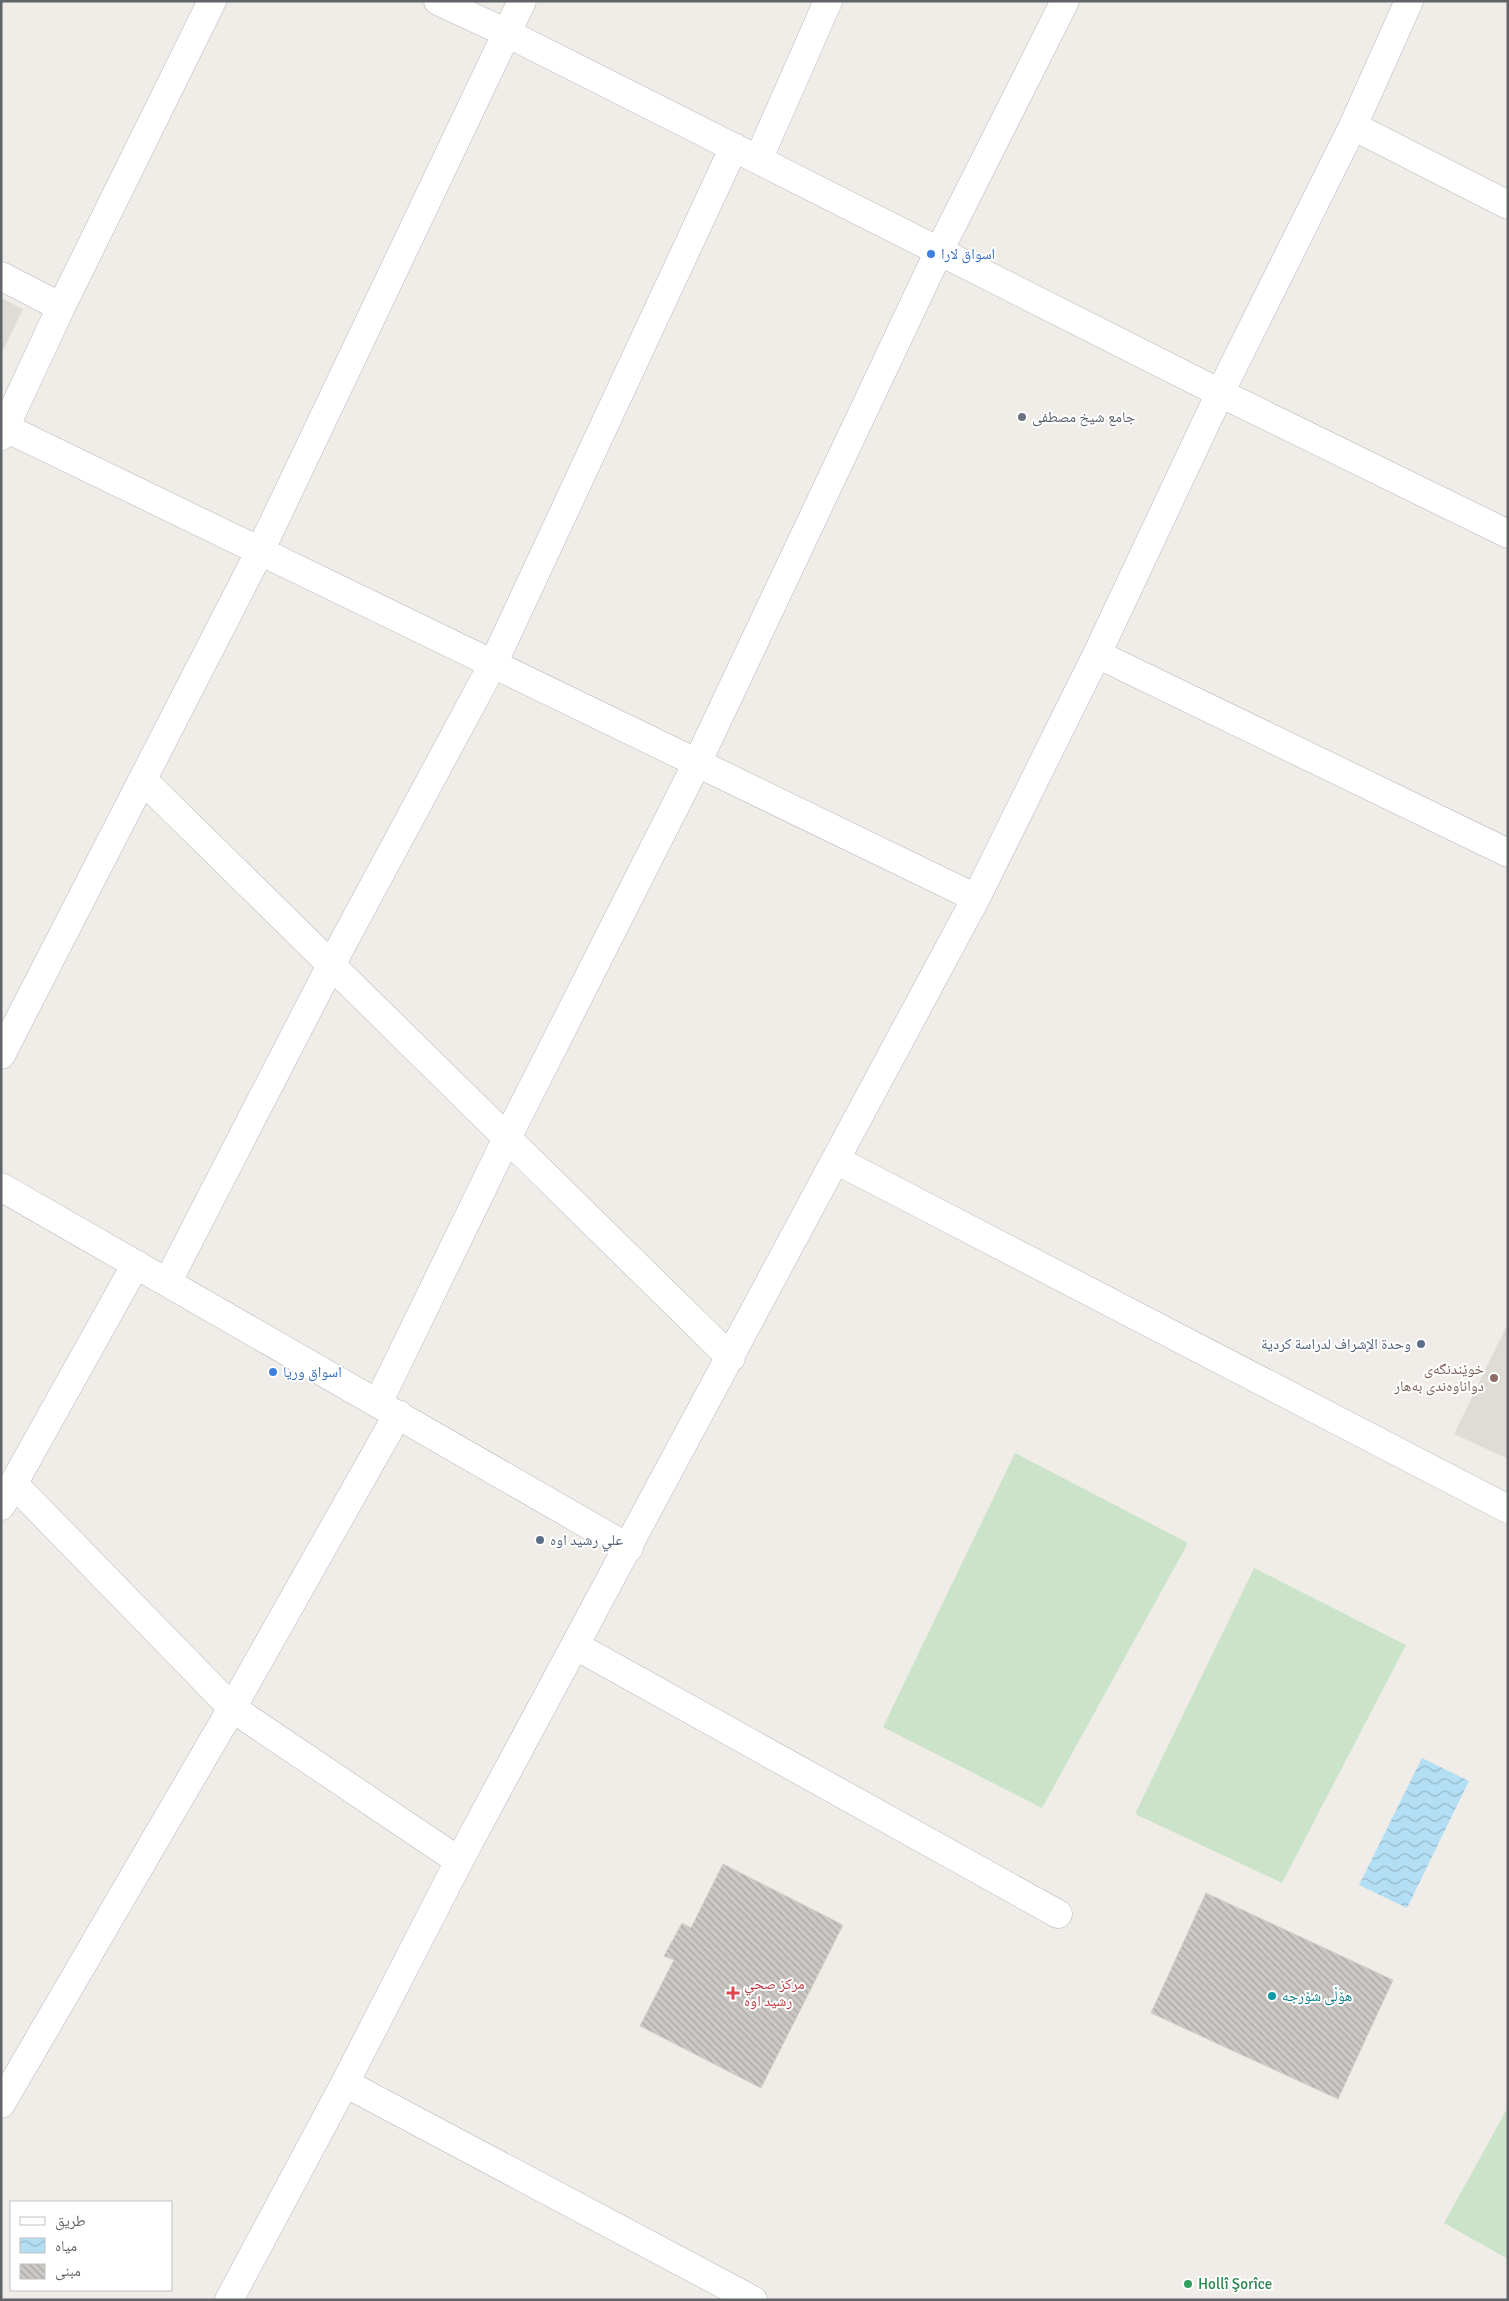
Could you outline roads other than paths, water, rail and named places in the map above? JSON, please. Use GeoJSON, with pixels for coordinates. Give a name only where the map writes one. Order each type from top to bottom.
{"type":"FeatureCollection","features":[{"type":"Feature","properties":{"kind":"street"},"geometry":{"type":"LineString","coordinates":[[212,1],[61,306],[3,432],[260,551],[976,898]]}},
{"type":"Feature","properties":{"kind":"street"},"geometry":{"type":"LineString","coordinates":[[438,1],[507,33],[1220,393],[1508,534]]}},
{"type":"Feature","properties":{"kind":"street"},"geometry":{"type":"LineString","coordinates":[[1,1055],[260,551],[522,1]]}},
{"type":"Feature","properties":{"kind":"street"},"geometry":{"type":"LineString","coordinates":[[758,160],[828,1]]}},
{"type":"Feature","properties":{"kind":"street"},"geometry":{"type":"LineString","coordinates":[[1,2104],[232,1708],[388,1409],[507,1138],[697,763],[939,251],[1065,1]]}},
{"type":"Feature","properties":{"kind":"street"},"geometry":{"type":"LineString","coordinates":[[229,2300],[345,2083],[459,1862],[976,898],[1097,654],[1220,393],[1353,126],[1409,1]]}},
{"type":"Feature","properties":{"kind":"street"},"geometry":{"type":"LineString","coordinates":[[1353,126],[1508,205]]}},
{"type":"Feature","properties":{"kind":"street"},"geometry":{"type":"LineString","coordinates":[[168,1281],[331,965],[494,664],[734,147]]}},
{"type":"Feature","properties":{"kind":"street"},"geometry":{"type":"LineString","coordinates":[[1,276],[61,306]]}},
{"type":"Feature","properties":{"kind":"street"},"geometry":{"type":"LineString","coordinates":[[1097,654],[1508,853]]}},
{"type":"Feature","properties":{"kind":"street"},"geometry":{"type":"LineString","coordinates":[[142,780],[731,1358]]}},
{"type":"Feature","properties":{"kind":"street"},"geometry":{"type":"LineString","coordinates":[[836,1160],[1508,1509]]}},
{"type":"Feature","properties":{"kind":"street"},"geometry":{"type":"LineString","coordinates":[[1,1187],[168,1281],[629,1548]]}},
{"type":"Feature","properties":{"kind":"street"},"geometry":{"type":"LineString","coordinates":[[136,1264],[7,1495],[232,1708],[459,1862]]}},
{"type":"Feature","properties":{"kind":"street"},"geometry":{"type":"LineString","coordinates":[[576,1646],[1058,1914]]}},
{"type":"Feature","properties":{"kind":"street"},"geometry":{"type":"LineString","coordinates":[[345,2083],[754,2300]]}},
{"type":"Feature","properties":{"kind":"water"},"geometry":{"type":"Polygon","coordinates":[[[1422,1758],[1469,1781],[1407,1908],[1359,1885],[1422,1758]]]}},
{"type":"Feature","properties":{"kind":"place","name":"اسواق لارا"},"geometry":{"type":"Point","coordinates":[931,254]}},
{"type":"Feature","properties":{"kind":"place","name":"جامع شيخ مصطفى"},"geometry":{"type":"Point","coordinates":[1022,417]}},
{"type":"Feature","properties":{"kind":"place","name":"وحدة الإشراف لدراسة كردية"},"geometry":{"type":"Point","coordinates":[1421,1344]}},
{"type":"Feature","properties":{"kind":"place","name":"اسواق وريا"},"geometry":{"type":"Point","coordinates":[273,1372]}},
{"type":"Feature","properties":{"kind":"place","name":"خوێندنگەی دواناوەندی بەهار"},"geometry":{"type":"Point","coordinates":[1494,1378]}},
{"type":"Feature","properties":{"kind":"place","name":"علي رشيد اوه"},"geometry":{"type":"Point","coordinates":[540,1540]}},
{"type":"Feature","properties":{"kind":"place","name":"مركز صحي رشيد اوه"},"geometry":{"type":"Point","coordinates":[733,1993]}},
{"type":"Feature","properties":{"kind":"place","name":"هۆڵی شۆرجە"},"geometry":{"type":"Point","coordinates":[1272,1996]}},
{"type":"Feature","properties":{"kind":"place","name":"Hollî Şorîce"},"geometry":{"type":"Point","coordinates":[1188,2284]}}]}
